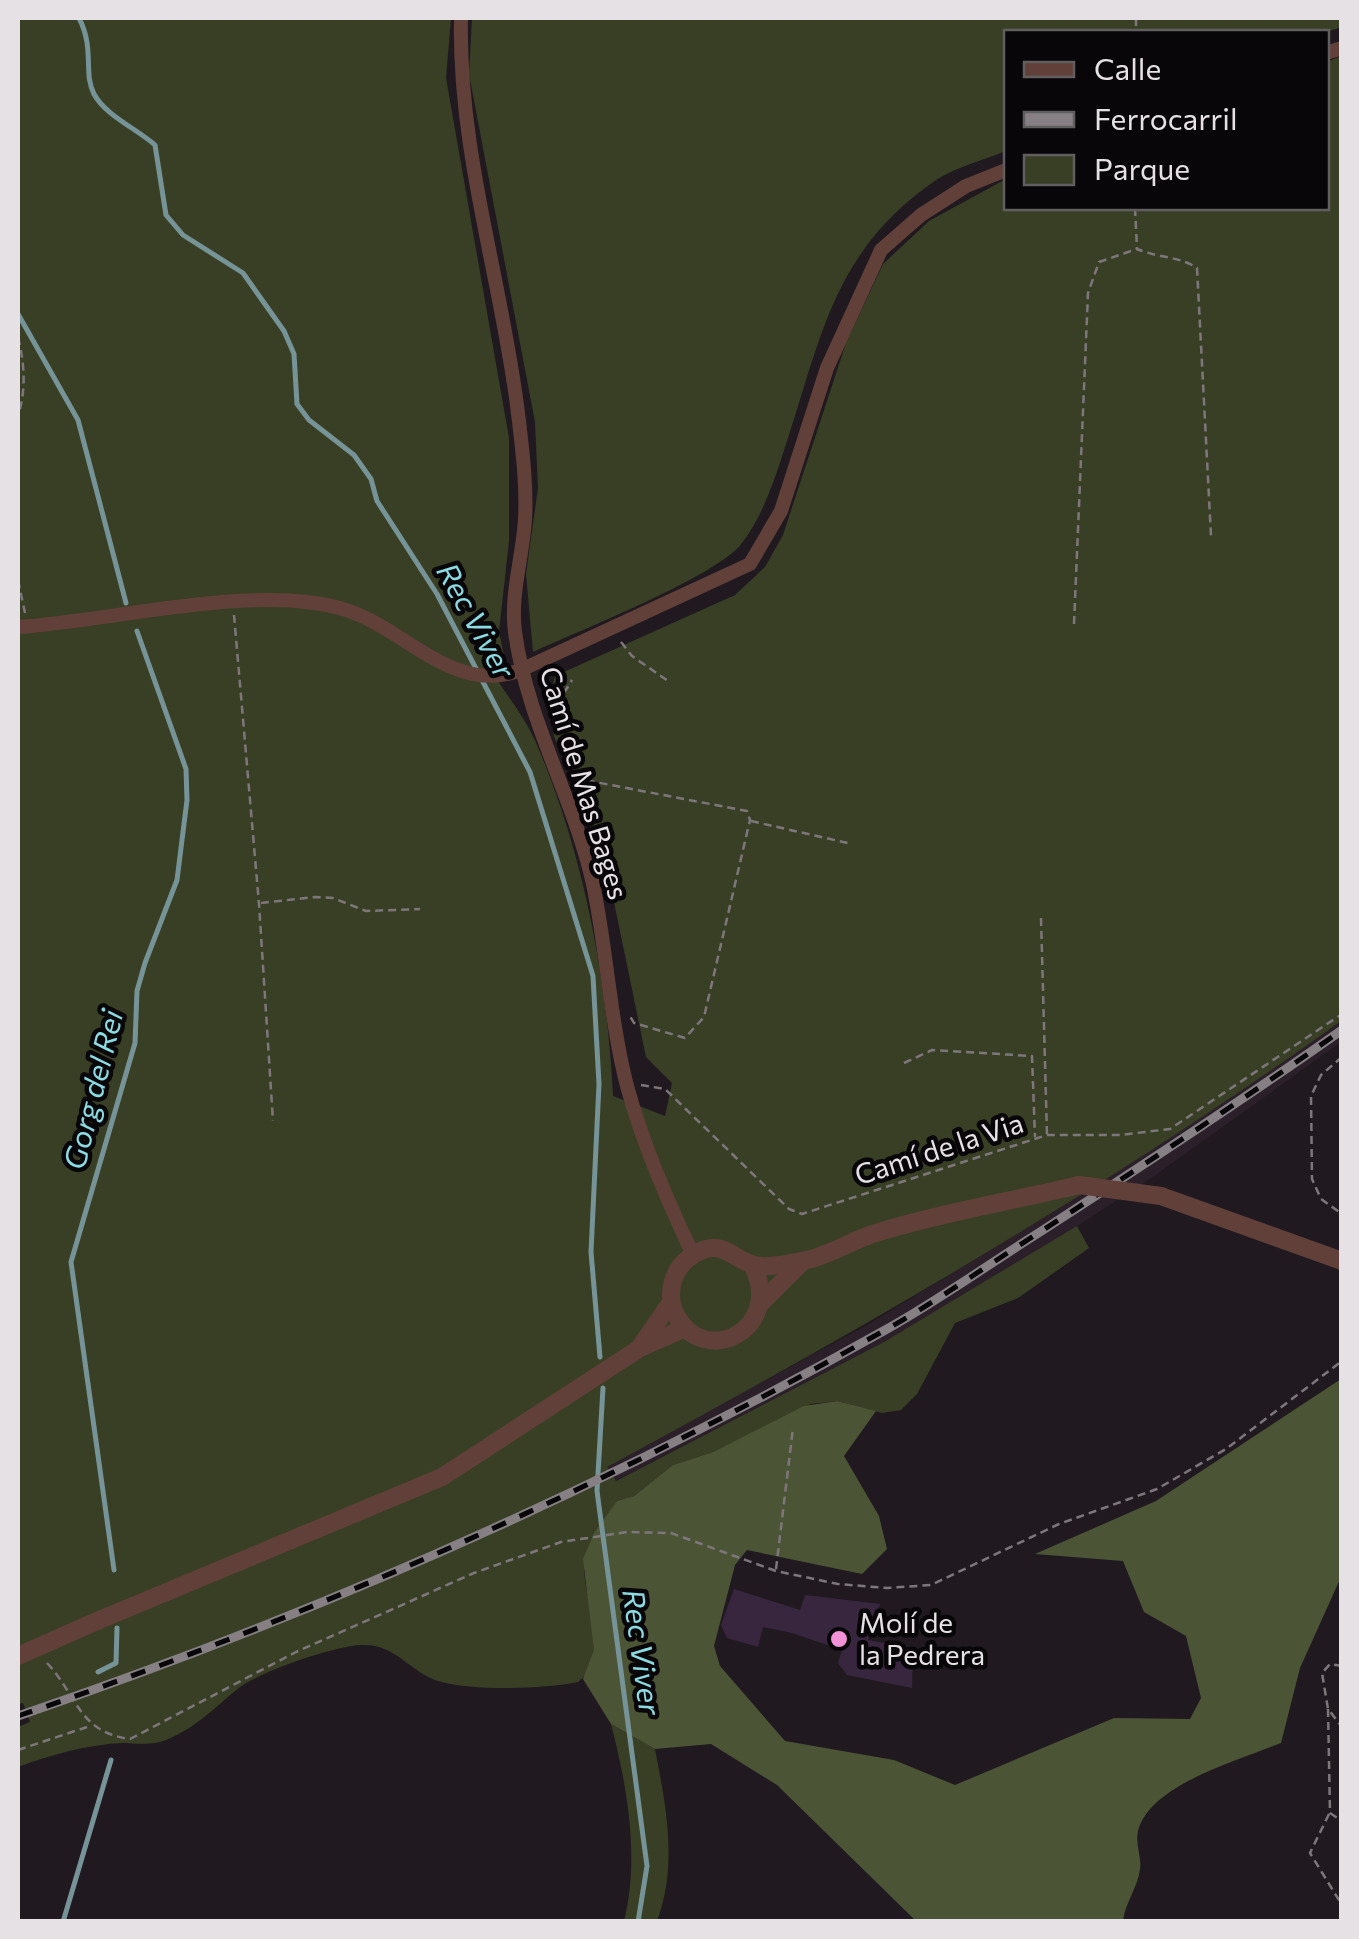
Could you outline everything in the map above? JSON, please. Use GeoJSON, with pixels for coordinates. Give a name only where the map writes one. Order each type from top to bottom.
{"type":"FeatureCollection","features":[{"type":"Feature","properties":{"kind":"street","name":"Camí de Mas Bages"},"geometry":{"type":"LineString","coordinates":[[461,18],[460,59],[475,186],[490,244],[518,414],[526,516],[515,630],[528,690],[593,885],[626,1082],[649,1160],[693,1254]]}},
{"type":"Feature","properties":{"kind":"street"},"geometry":{"type":"LineString","coordinates":[[23,626],[293,598],[346,610],[402,634],[445,668],[508,676],[750,564],[781,511],[827,368],[881,250],[921,215],[966,186],[1004,171]]}},
{"type":"Feature","properties":{"kind":"street"},"geometry":{"type":"LineString","coordinates":[[753,1266],[804,1261],[878,1232],[1079,1185],[1160,1196],[1342,1260]]}},
{"type":"Feature","properties":{"kind":"street"},"geometry":{"type":"LineString","coordinates":[[640,1348],[671,1302],[679,1267],[693,1254],[725,1249],[753,1266],[761,1283],[762,1302]]}},
{"type":"Feature","properties":{"kind":"street"},"geometry":{"type":"LineString","coordinates":[[671,1302],[685,1328],[702,1338],[722,1340],[740,1334],[754,1320],[762,1302],[804,1261]]}},
{"type":"Feature","properties":{"kind":"street"},"geometry":{"type":"LineString","coordinates":[[18,1656],[442,1477],[640,1348],[685,1328]]}},
{"type":"Feature","properties":{"kind":"path"},"geometry":{"type":"LineString","coordinates":[[1135,210],[1138,249]]}},
{"type":"Feature","properties":{"kind":"path"},"geometry":{"type":"LineString","coordinates":[[1074,624],[1088,292],[1099,262],[1138,249],[1160,259],[1183,259],[1197,268],[1211,536]]}},
{"type":"Feature","properties":{"kind":"path"},"geometry":{"type":"LineString","coordinates":[[18,337],[24,364],[24,396],[18,417]]}},
{"type":"Feature","properties":{"kind":"path"},"geometry":{"type":"LineString","coordinates":[[18,580],[23,626]]}},
{"type":"Feature","properties":{"kind":"path"},"geometry":{"type":"LineString","coordinates":[[232,604],[260,904],[273,1121]]}},
{"type":"Feature","properties":{"kind":"path"},"geometry":{"type":"LineString","coordinates":[[611,628],[632,656],[668,681]]}},
{"type":"Feature","properties":{"kind":"path"},"geometry":{"type":"LineString","coordinates":[[528,690],[542,700],[549,716],[572,680]]}},
{"type":"Feature","properties":{"kind":"path"},"geometry":{"type":"LineString","coordinates":[[576,794],[571,778],[746,811],[750,820],[704,1017],[685,1038],[634,1023],[628,1009]]}},
{"type":"Feature","properties":{"kind":"path"},"geometry":{"type":"LineString","coordinates":[[750,820],[852,844]]}},
{"type":"Feature","properties":{"kind":"path"},"geometry":{"type":"LineString","coordinates":[[260,904],[315,897],[333,898],[366,911],[420,909]]}},
{"type":"Feature","properties":{"kind":"path"},"geometry":{"type":"LineString","coordinates":[[1041,918],[1046,1135]]}},
{"type":"Feature","properties":{"kind":"path","name":"Camí de la Via"},"geometry":{"type":"LineString","coordinates":[[626,1082],[665,1090],[788,1209],[802,1214],[1046,1135],[1120,1135],[1170,1129],[1342,1014]]}},
{"type":"Feature","properties":{"kind":"path"},"geometry":{"type":"LineString","coordinates":[[904,1063],[932,1050],[1032,1056],[1034,1139]]}},
{"type":"Feature","properties":{"kind":"path"},"geometry":{"type":"LineString","coordinates":[[1342,1057],[1321,1075],[1310,1096],[1312,1178],[1321,1199],[1342,1214]]}},
{"type":"Feature","properties":{"kind":"path"},"geometry":{"type":"LineString","coordinates":[[42,1658],[90,1726],[130,1739],[296,1652],[474,1573],[561,1542],[627,1532],[671,1533],[776,1570],[838,1584],[887,1588],[930,1585],[1059,1524],[1157,1489],[1226,1449],[1309,1381],[1342,1361]]}},
{"type":"Feature","properties":{"kind":"path"},"geometry":{"type":"LineString","coordinates":[[776,1570],[793,1428]]}},
{"type":"Feature","properties":{"kind":"path"},"geometry":{"type":"LineString","coordinates":[[1342,1666],[1330,1664],[1322,1673],[1328,1709],[1330,1813],[1310,1852],[1342,1905]]}},
{"type":"Feature","properties":{"kind":"path"},"geometry":{"type":"LineString","coordinates":[[1328,1709],[1342,1727]]}},
{"type":"Feature","properties":{"kind":"path"},"geometry":{"type":"LineString","coordinates":[[18,1750],[90,1726]]}},
{"type":"Feature","properties":{"kind":"path"},"geometry":{"type":"LineString","coordinates":[[1330,1813],[1342,1821]]}},
{"type":"Feature","properties":{"kind":"shaded area"},"geometry":{"type":"Polygon","coordinates":[[[1341,1021],[1341,1042],[1154,1176],[1039,1251],[884,1342],[615,1481],[606,1467],[869,1324],[1055,1211],[1341,1021]]]}},
{"type":"Feature","properties":{"kind":"green space"},"geometry":{"type":"Polygon","coordinates":[[[18,18],[451,18],[446,78],[509,438],[509,541],[499,631],[505,661],[489,667],[532,735],[568,830],[599,962],[613,1096],[665,1116],[672,1083],[646,1057],[608,873],[554,736],[548,703],[555,676],[735,595],[765,567],[783,535],[846,343],[883,264],[929,221],[1004,180],[1004,210],[1329,210],[1329,61],[1341,56],[1341,1021],[1164,1142],[982,1256],[607,1467],[616,1481],[884,1342],[1077,1226],[1089,1248],[1018,1298],[955,1323],[917,1394],[901,1410],[882,1413],[837,1401],[811,1404],[713,1452],[673,1465],[634,1496],[617,1501],[585,1556],[595,1642],[588,1671],[578,1682],[509,1688],[456,1685],[421,1673],[384,1649],[349,1646],[299,1660],[250,1681],[196,1723],[166,1740],[81,1748],[18,1767],[18,1727],[30,1722],[23,1703],[18,1704],[18,18]]]}},
{"type":"Feature","properties":{"kind":"green space"},"geometry":{"type":"Polygon","coordinates":[[[472,18],[1341,18],[1342,27],[1329,31],[1004,30],[1004,152],[936,180],[902,206],[854,263],[824,327],[769,493],[742,543],[677,587],[533,652],[526,574],[538,488],[535,422],[469,74],[472,18]]]}},
{"type":"Feature","properties":{"kind":"green space"},"geometry":{"type":"Polygon","coordinates":[[[1341,1379],[1341,1577],[1300,1668],[1281,1743],[1178,1787],[1146,1814],[1137,1836],[1139,1876],[1123,1921],[916,1921],[777,1785],[711,1744],[655,1749],[611,1724],[583,1679],[594,1650],[583,1559],[594,1533],[617,1501],[634,1496],[673,1465],[713,1452],[804,1406],[837,1401],[876,1411],[844,1456],[879,1516],[887,1549],[862,1574],[747,1550],[735,1565],[714,1646],[720,1666],[785,1741],[894,1760],[955,1785],[1114,1718],[1190,1719],[1201,1698],[1186,1636],[1144,1612],[1123,1561],[1035,1554],[1156,1501],[1341,1379]]]}},
{"type":"Feature","properties":{"kind":"green space"},"geometry":{"type":"Polygon","coordinates":[[[611,1724],[655,1749],[666,1814],[668,1857],[657,1921],[624,1921],[631,1873],[630,1822],[611,1724]]]}},
{"type":"Feature","properties":{"kind":"building","name":"Molí de la Pedrera"},"geometry":{"type":"Polygon","coordinates":[[[734,1589],[800,1610],[805,1595],[880,1604],[868,1640],[913,1648],[912,1688],[847,1675],[838,1663],[842,1650],[792,1633],[763,1627],[758,1647],[727,1638],[721,1625],[734,1589]]]}},
{"type":"Feature","properties":{"kind":"waterway","name":"Rec Viver"},"geometry":{"type":"LineString","coordinates":[[79,18],[87,40],[94,94],[113,115],[155,145],[166,215],[183,235],[243,273],[284,331],[294,354],[297,404],[309,420],[354,455],[371,479],[377,501],[437,594],[530,772],[593,976],[599,1084],[591,1252],[600,1357]]}},
{"type":"Feature","properties":{"kind":"waterway","name":"Gorg del Rei"},"geometry":{"type":"LineString","coordinates":[[18,314],[78,420],[126,603]]}},
{"type":"Feature","properties":{"kind":"waterway","name":"Gorg del Rei"},"geometry":{"type":"LineString","coordinates":[[114,1570],[71,1262],[135,1043],[137,991],[177,880],[187,800],[186,769],[137,631]]}},
{"type":"Feature","properties":{"kind":"waterway","name":"Rec Viver"},"geometry":{"type":"LineString","coordinates":[[603,1388],[597,1491],[647,1866],[638,1922]]}},
{"type":"Feature","properties":{"kind":"waterway","name":"Gorg del Rei"},"geometry":{"type":"LineString","coordinates":[[98,1672],[116,1663],[117,1628]]}},
{"type":"Feature","properties":{"kind":"waterway","name":"Gorg del Rei"},"geometry":{"type":"LineString","coordinates":[[63,1922],[111,1760]]}},
{"type":"Feature","properties":{"kind":"railway"},"geometry":{"type":"LineString","coordinates":[[18,1716],[352,1590],[677,1441],[945,1294],[1342,1030]]}},
{"type":"Feature","properties":{"kind":"place","name":"Molí de la Pedrera"},"geometry":{"type":"Point","coordinates":[839,1639]}}]}
